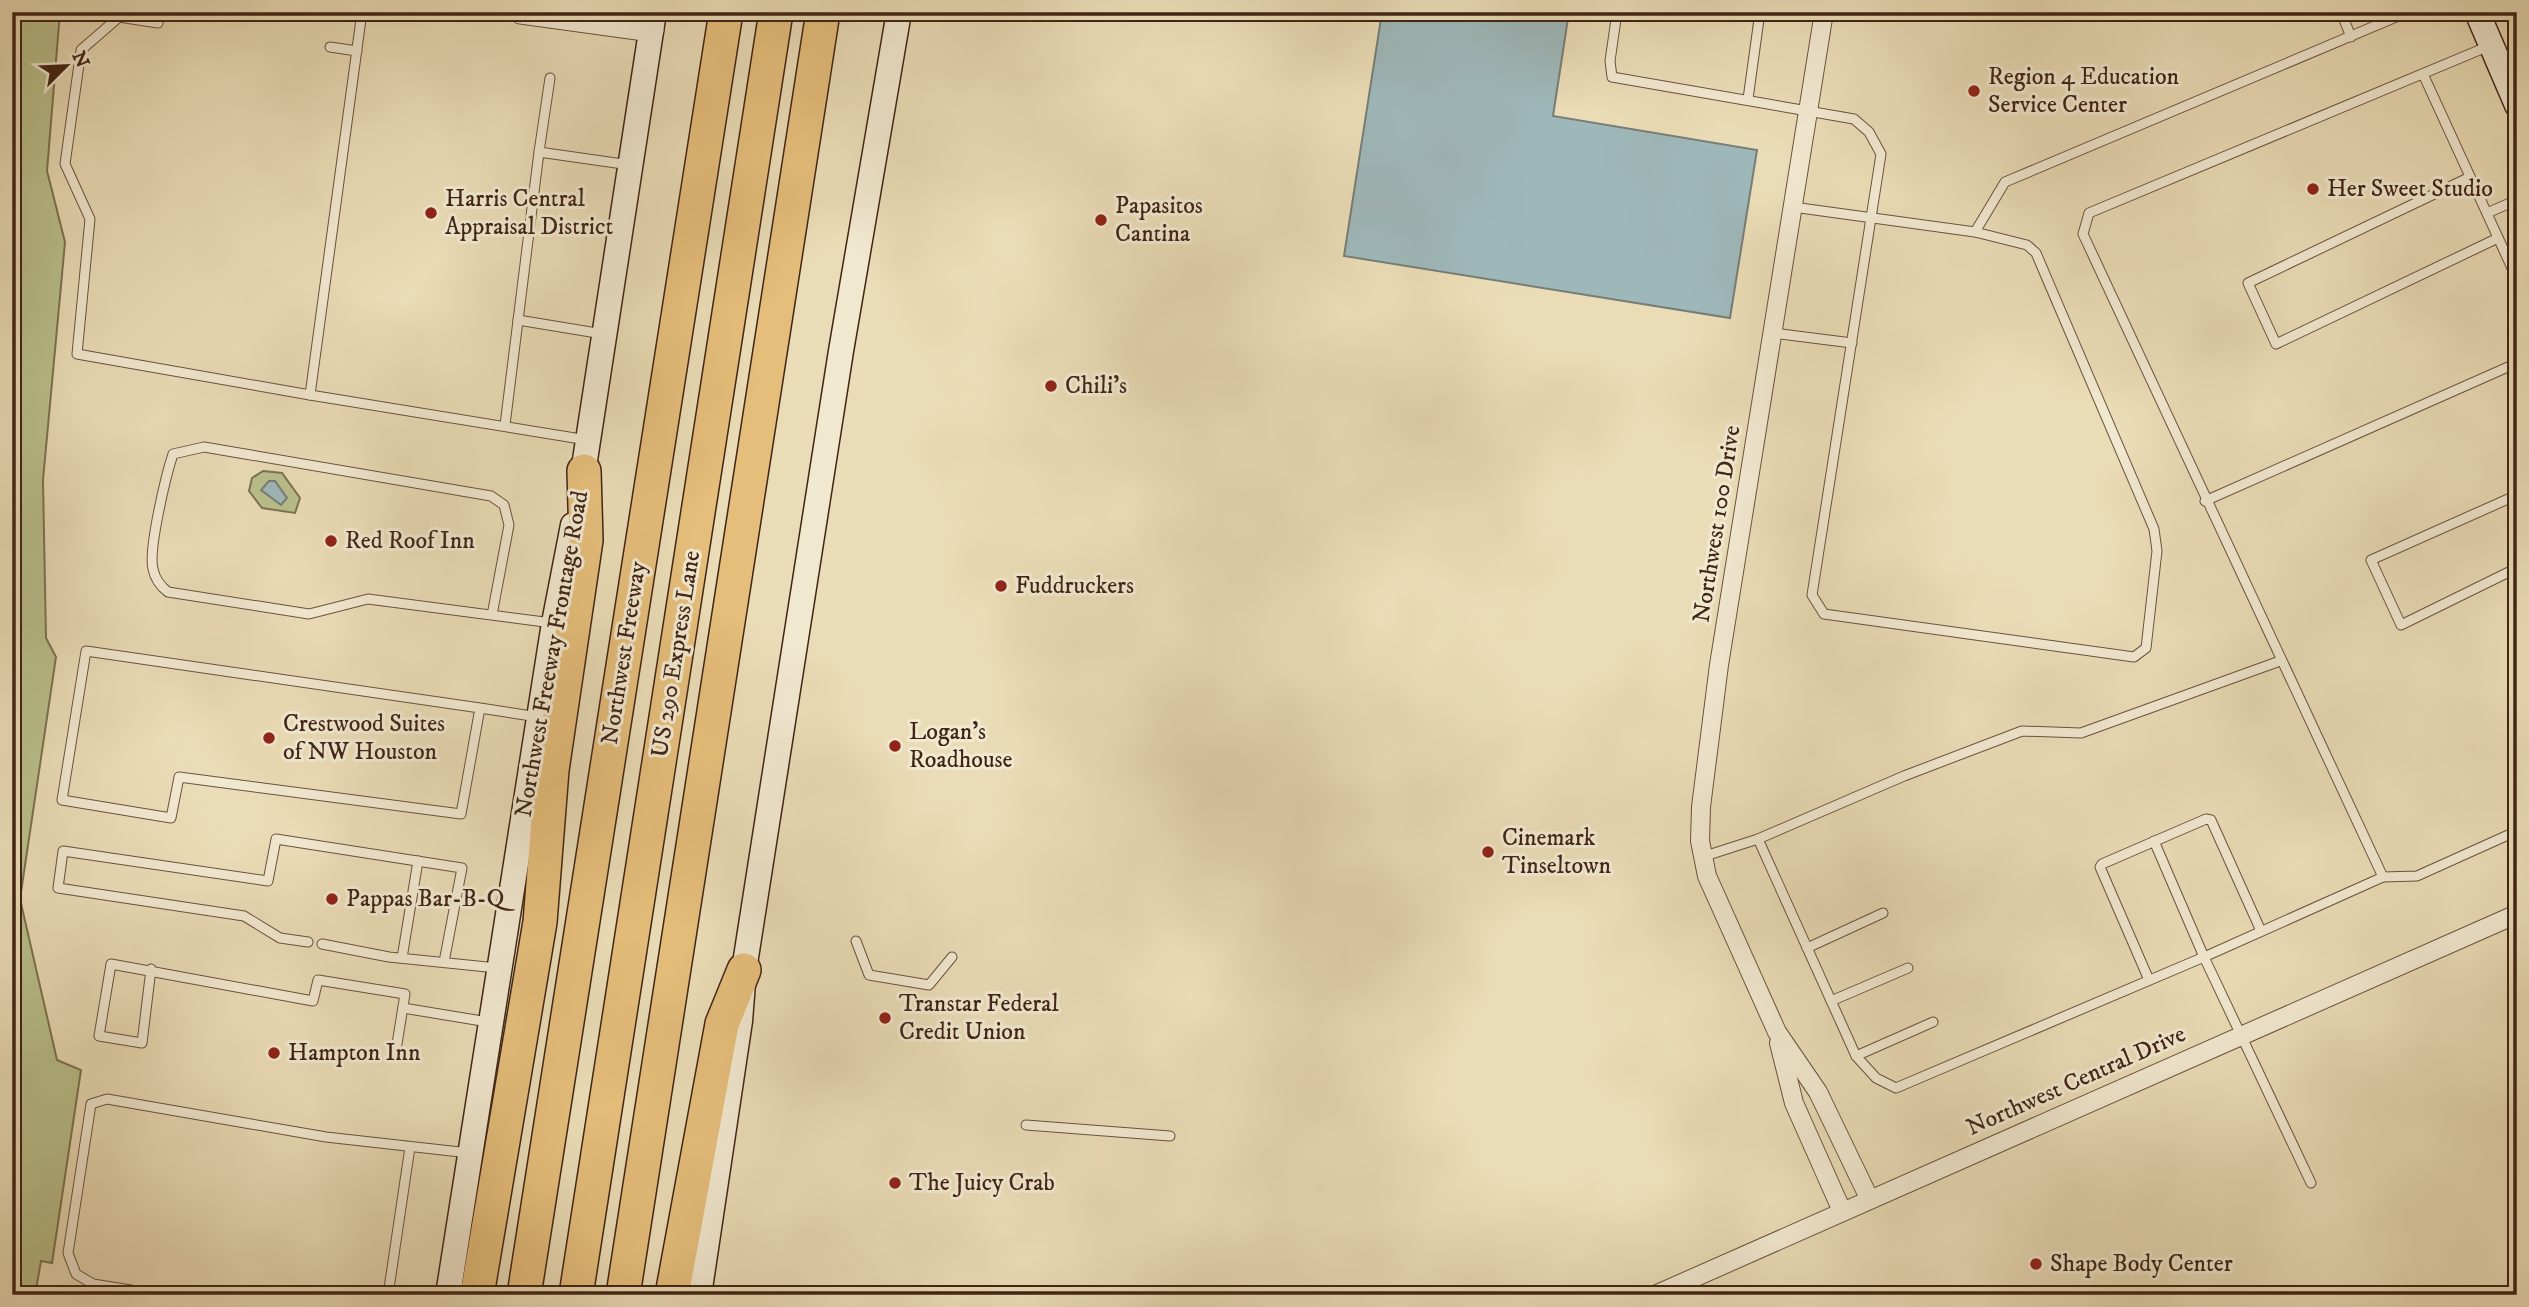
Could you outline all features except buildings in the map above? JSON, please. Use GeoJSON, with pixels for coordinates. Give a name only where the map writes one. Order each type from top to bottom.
{"type":"FeatureCollection","features":[{"type":"Feature","properties":{"kind":"highway","name":"Northwest Freeway"},"geometry":{"type":"LineString","coordinates":[[524,1295],[726,12]]}},
{"type":"Feature","properties":{"kind":"highway","name":"US 290 Express Lane"},"geometry":{"type":"LineString","coordinates":[[576,1295],[776,12]]}},
{"type":"Feature","properties":{"kind":"highway"},"geometry":{"type":"LineString","coordinates":[[623,1295],[823,12]]}},
{"type":"Feature","properties":{"kind":"highway"},"geometry":{"type":"LineString","coordinates":[[477,1295],[540,922],[552,770],[586,540],[586,456]]}},
{"type":"Feature","properties":{"kind":"highway"},"geometry":{"type":"LineString","coordinates":[[672,1295],[722,1024],[744,970]]}},
{"type":"Feature","properties":{"kind":"main road"},"geometry":{"type":"LineString","coordinates":[[699,1295],[740,1021],[744,970],[841,351],[899,12]]}},
{"type":"Feature","properties":{"kind":"main road"},"geometry":{"type":"LineString","coordinates":[[2477,12],[2517,105]]}},
{"type":"Feature","properties":{"kind":"main road","name":"Northwest Freeway Frontage Road"},"geometry":{"type":"LineString","coordinates":[[448,1295],[554,623],[586,456],[653,21]]}},
{"type":"Feature","properties":{"kind":"street"},"geometry":{"type":"LineString","coordinates":[[521,12],[653,21]]}},
{"type":"Feature","properties":{"kind":"street","name":"Northwest 100 Drive"},"geometry":{"type":"LineString","coordinates":[[1824,12],[1718,665],[1701,807],[1702,857],[1714,894],[1777,1032],[1818,1092],[1869,1198]]}},
{"type":"Feature","properties":{"kind":"street","name":"Northwest Central Drive"},"geometry":{"type":"LineString","coordinates":[[1656,1295],[1869,1198],[2517,914]]}},
{"type":"Feature","properties":{"kind":"street","name":"Northwest 100 Drive"},"geometry":{"type":"LineString","coordinates":[[1777,1032],[1794,1103],[1842,1211]]}},
{"type":"Feature","properties":{"kind":"lane"},"geometry":{"type":"LineString","coordinates":[[310,395],[362,12]]}},
{"type":"Feature","properties":{"kind":"lane"},"geometry":{"type":"LineString","coordinates":[[1617,12],[1609,61],[1612,77],[1809,109],[1854,119],[1869,132],[1881,154],[1871,218],[1852,343],[1812,595],[1825,614],[2134,657],[2146,648],[2157,551],[2154,528],[2036,253],[2028,245],[1975,232],[1871,218],[1793,207]]}},
{"type":"Feature","properties":{"kind":"lane"},"geometry":{"type":"LineString","coordinates":[[1748,99],[1760,12]]}},
{"type":"Feature","properties":{"kind":"lane"},"geometry":{"type":"LineString","coordinates":[[2341,12],[2351,37]]}},
{"type":"Feature","properties":{"kind":"lane"},"geometry":{"type":"LineString","coordinates":[[1975,232],[2005,182],[2404,13]]}},
{"type":"Feature","properties":{"kind":"lane"},"geometry":{"type":"LineString","coordinates":[[158,23],[119,15],[81,50],[65,164],[90,219],[77,354],[310,395],[505,425],[537,433],[586,456]]}},
{"type":"Feature","properties":{"kind":"lane"},"geometry":{"type":"LineString","coordinates":[[2383,877],[2280,662],[2083,234],[2089,213],[2490,45]]}},
{"type":"Feature","properties":{"kind":"lane"},"geometry":{"type":"LineString","coordinates":[[330,47],[357,51]]}},
{"type":"Feature","properties":{"kind":"lane"},"geometry":{"type":"LineString","coordinates":[[2423,74],[2517,279]]}},
{"type":"Feature","properties":{"kind":"lane"},"geometry":{"type":"LineString","coordinates":[[505,425],[550,78]]}},
{"type":"Feature","properties":{"kind":"lane"},"geometry":{"type":"LineString","coordinates":[[539,152],[631,165]]}},
{"type":"Feature","properties":{"kind":"lane"},"geometry":{"type":"LineString","coordinates":[[2470,177],[2248,284],[2276,344],[2498,238]]}},
{"type":"Feature","properties":{"kind":"lane"},"geometry":{"type":"LineString","coordinates":[[2487,213],[2517,200]]}},
{"type":"Feature","properties":{"kind":"lane"},"geometry":{"type":"LineString","coordinates":[[518,320],[605,334]]}},
{"type":"Feature","properties":{"kind":"lane"},"geometry":{"type":"LineString","coordinates":[[1773,332],[1852,343]]}},
{"type":"Feature","properties":{"kind":"lane"},"geometry":{"type":"LineString","coordinates":[[2205,501],[2517,363]]}},
{"type":"Feature","properties":{"kind":"lane"},"geometry":{"type":"LineString","coordinates":[[492,615],[509,525],[504,505],[491,496],[204,447],[173,454],[163,485],[152,567],[160,586],[168,592],[309,614],[368,599],[492,615],[554,623]]}},
{"type":"Feature","properties":{"kind":"lane"},"geometry":{"type":"LineString","coordinates":[[2517,495],[2371,560],[2401,625],[2517,568]]}},
{"type":"Feature","properties":{"kind":"lane"},"geometry":{"type":"LineString","coordinates":[[480,708],[461,814],[179,777],[172,818],[62,800],[86,651],[480,708],[539,717]]}},
{"type":"Feature","properties":{"kind":"lane"},"geometry":{"type":"LineString","coordinates":[[1702,857],[1758,839],[1904,776],[2022,732],[2081,733],[2280,662]]}},
{"type":"Feature","properties":{"kind":"lane"},"geometry":{"type":"LineString","coordinates":[[2149,980],[2100,867],[2154,841],[2206,819],[2211,820],[2261,931]]}},
{"type":"Feature","properties":{"kind":"lane"},"geometry":{"type":"LineString","coordinates":[[1758,839],[1856,1056],[1876,1079],[1896,1088],[2204,957],[2383,877],[2417,876],[2517,831]]}},
{"type":"Feature","properties":{"kind":"lane"},"geometry":{"type":"LineString","coordinates":[[308,942],[280,938],[244,916],[58,888],[64,851],[268,881],[276,839],[462,868],[444,962]]}},
{"type":"Feature","properties":{"kind":"lane"},"geometry":{"type":"LineString","coordinates":[[2154,841],[2204,957],[2311,1183]]}},
{"type":"Feature","properties":{"kind":"lane"},"geometry":{"type":"LineString","coordinates":[[402,958],[418,861]]}},
{"type":"Feature","properties":{"kind":"lane"},"geometry":{"type":"LineString","coordinates":[[1807,948],[1883,914]]}},
{"type":"Feature","properties":{"kind":"lane"},"geometry":{"type":"LineString","coordinates":[[856,941],[869,975],[929,985],[952,957]]}},
{"type":"Feature","properties":{"kind":"lane"},"geometry":{"type":"LineString","coordinates":[[322,944],[389,957],[500,969]]}},
{"type":"Feature","properties":{"kind":"lane"},"geometry":{"type":"LineString","coordinates":[[151,969],[142,1043],[99,1036],[111,964],[151,969],[313,1001],[318,980],[405,994],[397,1044]]}},
{"type":"Feature","properties":{"kind":"lane"},"geometry":{"type":"LineString","coordinates":[[1831,1002],[1908,968]]}},
{"type":"Feature","properties":{"kind":"lane"},"geometry":{"type":"LineString","coordinates":[[403,1008],[490,1022]]}},
{"type":"Feature","properties":{"kind":"lane"},"geometry":{"type":"LineString","coordinates":[[1856,1056],[1933,1022]]}},
{"type":"Feature","properties":{"kind":"lane"},"geometry":{"type":"LineString","coordinates":[[162,1295],[93,1284],[76,1275],[68,1253],[91,1104],[107,1099],[326,1137],[470,1153]]}},
{"type":"Feature","properties":{"kind":"lane"},"geometry":{"type":"LineString","coordinates":[[1026,1125],[1170,1136]]}},
{"type":"Feature","properties":{"kind":"lane"},"geometry":{"type":"LineString","coordinates":[[388,1295],[410,1147]]}},
{"type":"Feature","properties":{"kind":"green space"},"geometry":{"type":"Polygon","coordinates":[[[12,12],[60,12],[47,171],[65,242],[43,480],[46,638],[56,657],[20,899],[57,1060],[81,1070],[52,1263],[41,1261],[35,1295],[12,1295],[12,12]]]}},
{"type":"Feature","properties":{"kind":"green space"},"geometry":{"type":"Polygon","coordinates":[[[263,471],[282,473],[300,498],[295,513],[262,508],[249,491],[252,478],[263,471]]]}},
{"type":"Feature","properties":{"kind":"water"},"geometry":{"type":"Polygon","coordinates":[[[1382,12],[1569,12],[1553,116],[1757,150],[1730,318],[1344,256],[1382,12]]]}},
{"type":"Feature","properties":{"kind":"water"},"geometry":{"type":"Polygon","coordinates":[[[269,481],[275,481],[287,498],[281,505],[261,490],[269,481]]]}},
{"type":"Feature","properties":{"kind":"waterway"},"geometry":{"type":"LineString","coordinates":[[12,39],[17,12]]}},
{"type":"Feature","properties":{"kind":"waterway"},"geometry":{"type":"LineString","coordinates":[[12,1049],[12,1081]]}},
{"type":"Feature","properties":{"kind":"place","name":"Region 4 Education Service Center"},"geometry":{"type":"Point","coordinates":[1974,91]}},
{"type":"Feature","properties":{"kind":"place","name":"Her Sweet Studio"},"geometry":{"type":"Point","coordinates":[2313,189]}},
{"type":"Feature","properties":{"kind":"place","name":"Harris Central Appraisal District"},"geometry":{"type":"Point","coordinates":[431,213]}},
{"type":"Feature","properties":{"kind":"place","name":"Papasitos Cantina"},"geometry":{"type":"Point","coordinates":[1101,220]}},
{"type":"Feature","properties":{"kind":"place","name":"Chili's"},"geometry":{"type":"Point","coordinates":[1051,386]}},
{"type":"Feature","properties":{"kind":"place","name":"Red Roof Inn"},"geometry":{"type":"Point","coordinates":[331,541]}},
{"type":"Feature","properties":{"kind":"place","name":"Fuddruckers"},"geometry":{"type":"Point","coordinates":[1001,586]}},
{"type":"Feature","properties":{"kind":"place","name":"Crestwood Suites of NW Houston"},"geometry":{"type":"Point","coordinates":[269,738]}},
{"type":"Feature","properties":{"kind":"place","name":"Logan's Roadhouse"},"geometry":{"type":"Point","coordinates":[895,746]}},
{"type":"Feature","properties":{"kind":"place","name":"Cinemark Tinseltown"},"geometry":{"type":"Point","coordinates":[1488,852]}},
{"type":"Feature","properties":{"kind":"place","name":"Pappas Bar-B-Q"},"geometry":{"type":"Point","coordinates":[332,899]}},
{"type":"Feature","properties":{"kind":"place","name":"Transtar Federal Credit Union"},"geometry":{"type":"Point","coordinates":[885,1018]}},
{"type":"Feature","properties":{"kind":"place","name":"Hampton Inn"},"geometry":{"type":"Point","coordinates":[274,1053]}},
{"type":"Feature","properties":{"kind":"place","name":"The Juicy Crab"},"geometry":{"type":"Point","coordinates":[895,1183]}},
{"type":"Feature","properties":{"kind":"place","name":"Shape Body Center"},"geometry":{"type":"Point","coordinates":[2036,1264]}}]}
